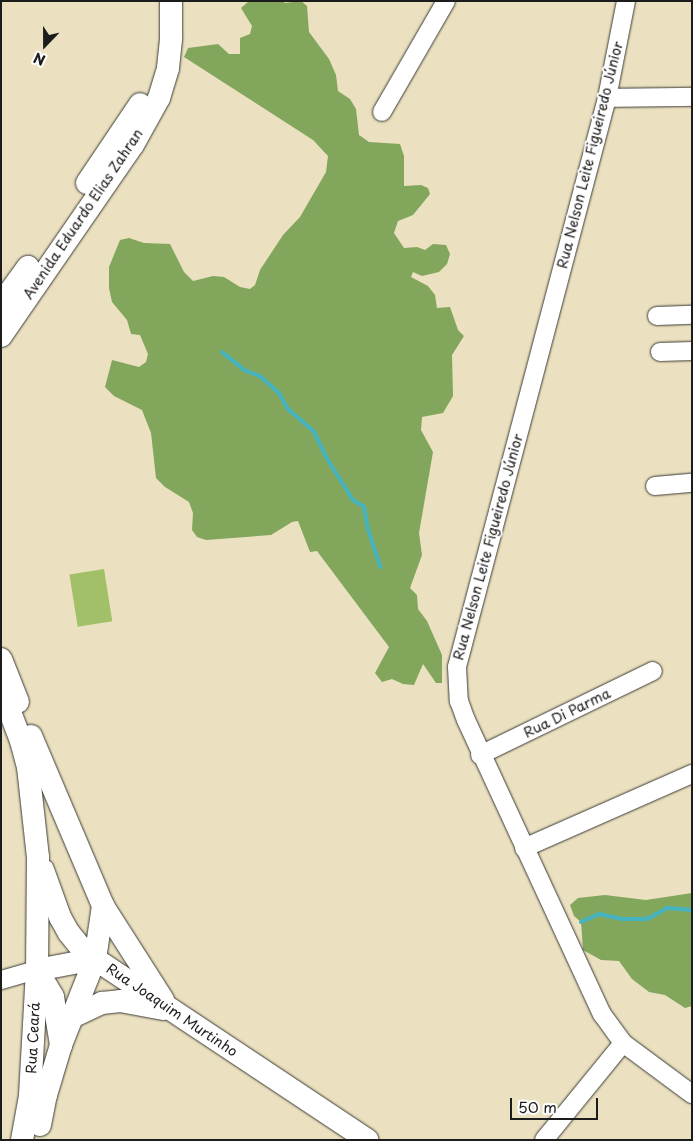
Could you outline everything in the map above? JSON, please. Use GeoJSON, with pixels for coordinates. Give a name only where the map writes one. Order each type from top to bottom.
{"type":"FeatureCollection","features":[{"type":"Feature","properties":{"kind":"main road","name":"Avenida Eduardo Elias Zahran"},"geometry":{"type":"LineString","coordinates":[[1,304],[91,178],[144,98],[156,64],[159,30],[157,1]]}},
{"type":"Feature","properties":{"kind":"main road","name":"Avenida Eduardo Elias Zahran"},"geometry":{"type":"LineString","coordinates":[[1,336],[133,145],[159,98],[168,68],[171,37],[171,1]]}},
{"type":"Feature","properties":{"kind":"main road"},"geometry":{"type":"LineString","coordinates":[[1,659],[36,748],[103,906],[170,1009]]}},
{"type":"Feature","properties":{"kind":"main road"},"geometry":{"type":"LineString","coordinates":[[2,690],[21,741],[28,767],[38,857],[60,917],[69,933],[95,959]]}},
{"type":"Feature","properties":{"kind":"main road","name":"Rua Ceará"},"geometry":{"type":"LineString","coordinates":[[22,1140],[30,1096],[37,970],[38,857]]}},
{"type":"Feature","properties":{"kind":"main road","name":"Rua Joaquim Murtinho"},"geometry":{"type":"LineString","coordinates":[[103,906],[95,959],[366,1140]]}},
{"type":"Feature","properties":{"kind":"main road"},"geometry":{"type":"LineString","coordinates":[[62,1045],[53,996],[37,970],[95,959]]}},
{"type":"Feature","properties":{"kind":"main road","name":"Rua Ceará"},"geometry":{"type":"LineString","coordinates":[[38,1140],[46,1095],[62,1045],[95,959]]}},
{"type":"Feature","properties":{"kind":"main road"},"geometry":{"type":"LineString","coordinates":[[74,1016],[102,1003],[120,1002],[170,1009]]}},
{"type":"Feature","properties":{"kind":"street"},"geometry":{"type":"LineString","coordinates":[[382,112],[446,1]]}},
{"type":"Feature","properties":{"kind":"street","name":"Rua Nelson Leite Figueiredo Júnior"},"geometry":{"type":"LineString","coordinates":[[626,1],[607,98],[461,648],[457,667],[459,701],[480,755],[602,1014],[623,1043],[692,1094]]}},
{"type":"Feature","properties":{"kind":"street"},"geometry":{"type":"LineString","coordinates":[[607,98],[692,97]]}},
{"type":"Feature","properties":{"kind":"street"},"geometry":{"type":"LineString","coordinates":[[657,316],[692,315]]}},
{"type":"Feature","properties":{"kind":"street"},"geometry":{"type":"LineString","coordinates":[[660,352],[692,351]]}},
{"type":"Feature","properties":{"kind":"street"},"geometry":{"type":"LineString","coordinates":[[655,486],[692,483]]}},
{"type":"Feature","properties":{"kind":"street","name":"Rua Di Parma"},"geometry":{"type":"LineString","coordinates":[[480,755],[653,671]]}},
{"type":"Feature","properties":{"kind":"street"},"geometry":{"type":"LineString","coordinates":[[524,848],[692,774]]}},
{"type":"Feature","properties":{"kind":"street"},"geometry":{"type":"LineString","coordinates":[[1,980],[37,970]]}},
{"type":"Feature","properties":{"kind":"street"},"geometry":{"type":"LineString","coordinates":[[544,1140],[623,1043]]}},
{"type":"Feature","properties":{"kind":"green space"},"geometry":{"type":"Polygon","coordinates":[[[249,1],[283,1],[285,3],[301,1],[307,6],[309,32],[329,59],[336,75],[338,91],[350,99],[356,109],[359,135],[369,142],[400,144],[404,156],[404,186],[421,185],[428,188],[430,194],[413,215],[398,221],[394,233],[404,248],[417,247],[425,250],[433,244],[446,245],[450,254],[447,264],[439,272],[422,276],[413,272],[411,277],[428,286],[435,295],[437,308],[450,307],[458,330],[464,336],[452,355],[453,396],[443,413],[422,417],[421,430],[433,452],[419,533],[422,555],[410,588],[417,595],[418,609],[427,621],[442,655],[442,683],[436,683],[423,664],[414,685],[403,684],[392,679],[382,682],[375,673],[389,647],[317,551],[310,552],[298,521],[292,522],[271,535],[206,540],[197,537],[192,530],[193,513],[189,502],[165,487],[156,478],[151,433],[142,410],[114,396],[105,387],[112,360],[139,367],[146,362],[148,354],[140,335],[131,334],[127,320],[112,302],[109,288],[109,267],[120,240],[129,238],[144,243],[170,244],[184,272],[193,281],[213,276],[224,277],[240,287],[250,289],[255,285],[260,270],[283,235],[300,217],[326,172],[328,156],[313,140],[184,57],[188,48],[218,44],[229,54],[240,54],[240,38],[250,34],[252,26],[241,8],[249,1]]]}},
{"type":"Feature","properties":{"kind":"green space"},"geometry":{"type":"Polygon","coordinates":[[[104,569],[112,621],[78,627],[69,574],[104,569]]]}},
{"type":"Feature","properties":{"kind":"green space"},"geometry":{"type":"Polygon","coordinates":[[[692,893],[692,1006],[685,1008],[665,995],[649,992],[632,979],[619,961],[601,960],[583,950],[581,922],[574,916],[570,905],[578,898],[605,895],[646,900],[692,893]]]}},
{"type":"Feature","properties":{"kind":"waterway"},"geometry":{"type":"LineString","coordinates":[[222,352],[244,370],[260,376],[279,393],[288,409],[314,432],[326,457],[353,500],[364,507],[368,529],[380,567]]}},
{"type":"Feature","properties":{"kind":"waterway"},"geometry":{"type":"LineString","coordinates":[[581,922],[599,914],[623,919],[647,919],[668,908],[692,910]]}}]}
